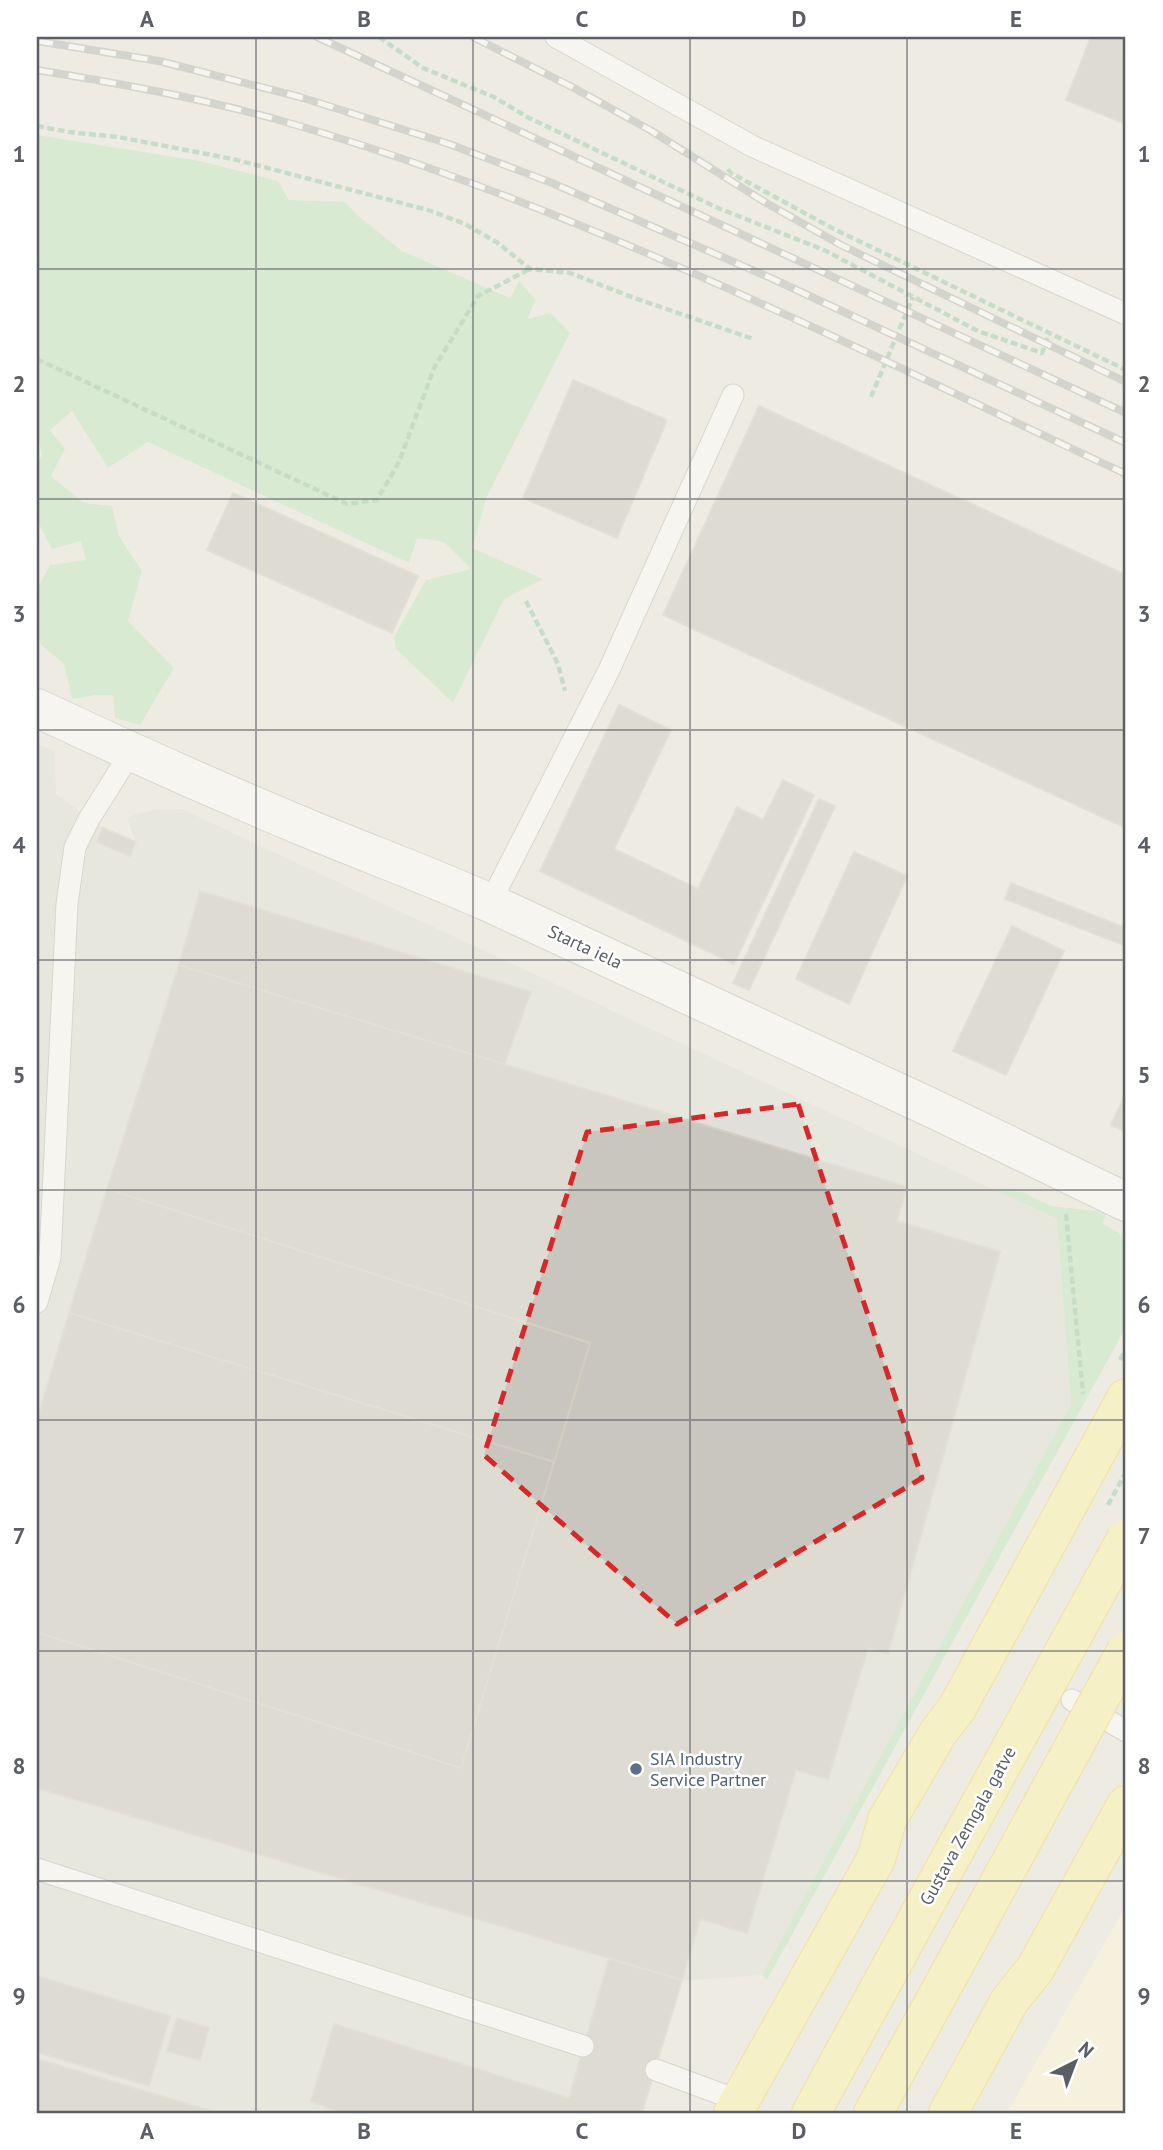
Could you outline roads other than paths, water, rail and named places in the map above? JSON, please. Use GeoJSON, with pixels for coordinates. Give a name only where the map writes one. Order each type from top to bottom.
{"type":"FeatureCollection","features":[{"type":"Feature","properties":{"kind":"main road"},"geometry":{"type":"LineString","coordinates":[[737,2107],[876,1858],[887,1820],[938,1733],[957,1708],[1126,1398]]}},
{"type":"Feature","properties":{"kind":"main road","name":"Gustava Zemgala gatve"},"geometry":{"type":"LineString","coordinates":[[810,2113],[1126,1539]]}},
{"type":"Feature","properties":{"kind":"main road"},"geometry":{"type":"LineString","coordinates":[[873,2113],[1126,1651]]}},
{"type":"Feature","properties":{"kind":"main road"},"geometry":{"type":"LineString","coordinates":[[948,2113],[1010,2000],[1035,1969],[1126,1808]]}},
{"type":"Feature","properties":{"kind":"street","name":"Starta iela"},"geometry":{"type":"LineString","coordinates":[[37,708],[316,832],[428,875],[490,903],[1126,1202]]}},
{"type":"Feature","properties":{"kind":"lane"},"geometry":{"type":"LineString","coordinates":[[556,37],[752,146],[1126,314]]}},
{"type":"Feature","properties":{"kind":"lane"},"geometry":{"type":"LineString","coordinates":[[490,903],[609,670],[733,395]]}},
{"type":"Feature","properties":{"kind":"lane"},"geometry":{"type":"LineString","coordinates":[[37,1302],[50,1257],[67,904],[75,847],[89,819],[131,752]]}},
{"type":"Feature","properties":{"kind":"lane"},"geometry":{"type":"LineString","coordinates":[[1072,1700],[1126,1731]]}},
{"type":"Feature","properties":{"kind":"lane"},"geometry":{"type":"LineString","coordinates":[[37,1870],[583,2046]]}},
{"type":"Feature","properties":{"kind":"lane"},"geometry":{"type":"LineString","coordinates":[[656,2070],[737,2107]]}},
{"type":"Feature","properties":{"kind":"railway"},"geometry":{"type":"LineString","coordinates":[[317,37],[1126,413]]}},
{"type":"Feature","properties":{"kind":"railway"},"geometry":{"type":"LineString","coordinates":[[473,37],[650,130],[768,204],[841,245],[1126,382]]}},
{"type":"Feature","properties":{"kind":"railway"},"geometry":{"type":"LineString","coordinates":[[37,41],[159,61],[300,97],[449,144],[552,183],[773,279],[1126,443]]}},
{"type":"Feature","properties":{"kind":"railway"},"geometry":{"type":"LineString","coordinates":[[37,70],[164,93],[258,114],[397,157],[504,195],[714,282],[1126,474]]}},
{"type":"Feature","properties":{"kind":"place","name":"SIA Industry Service Partner"},"geometry":{"type":"Point","coordinates":[636,1769]}}]}
